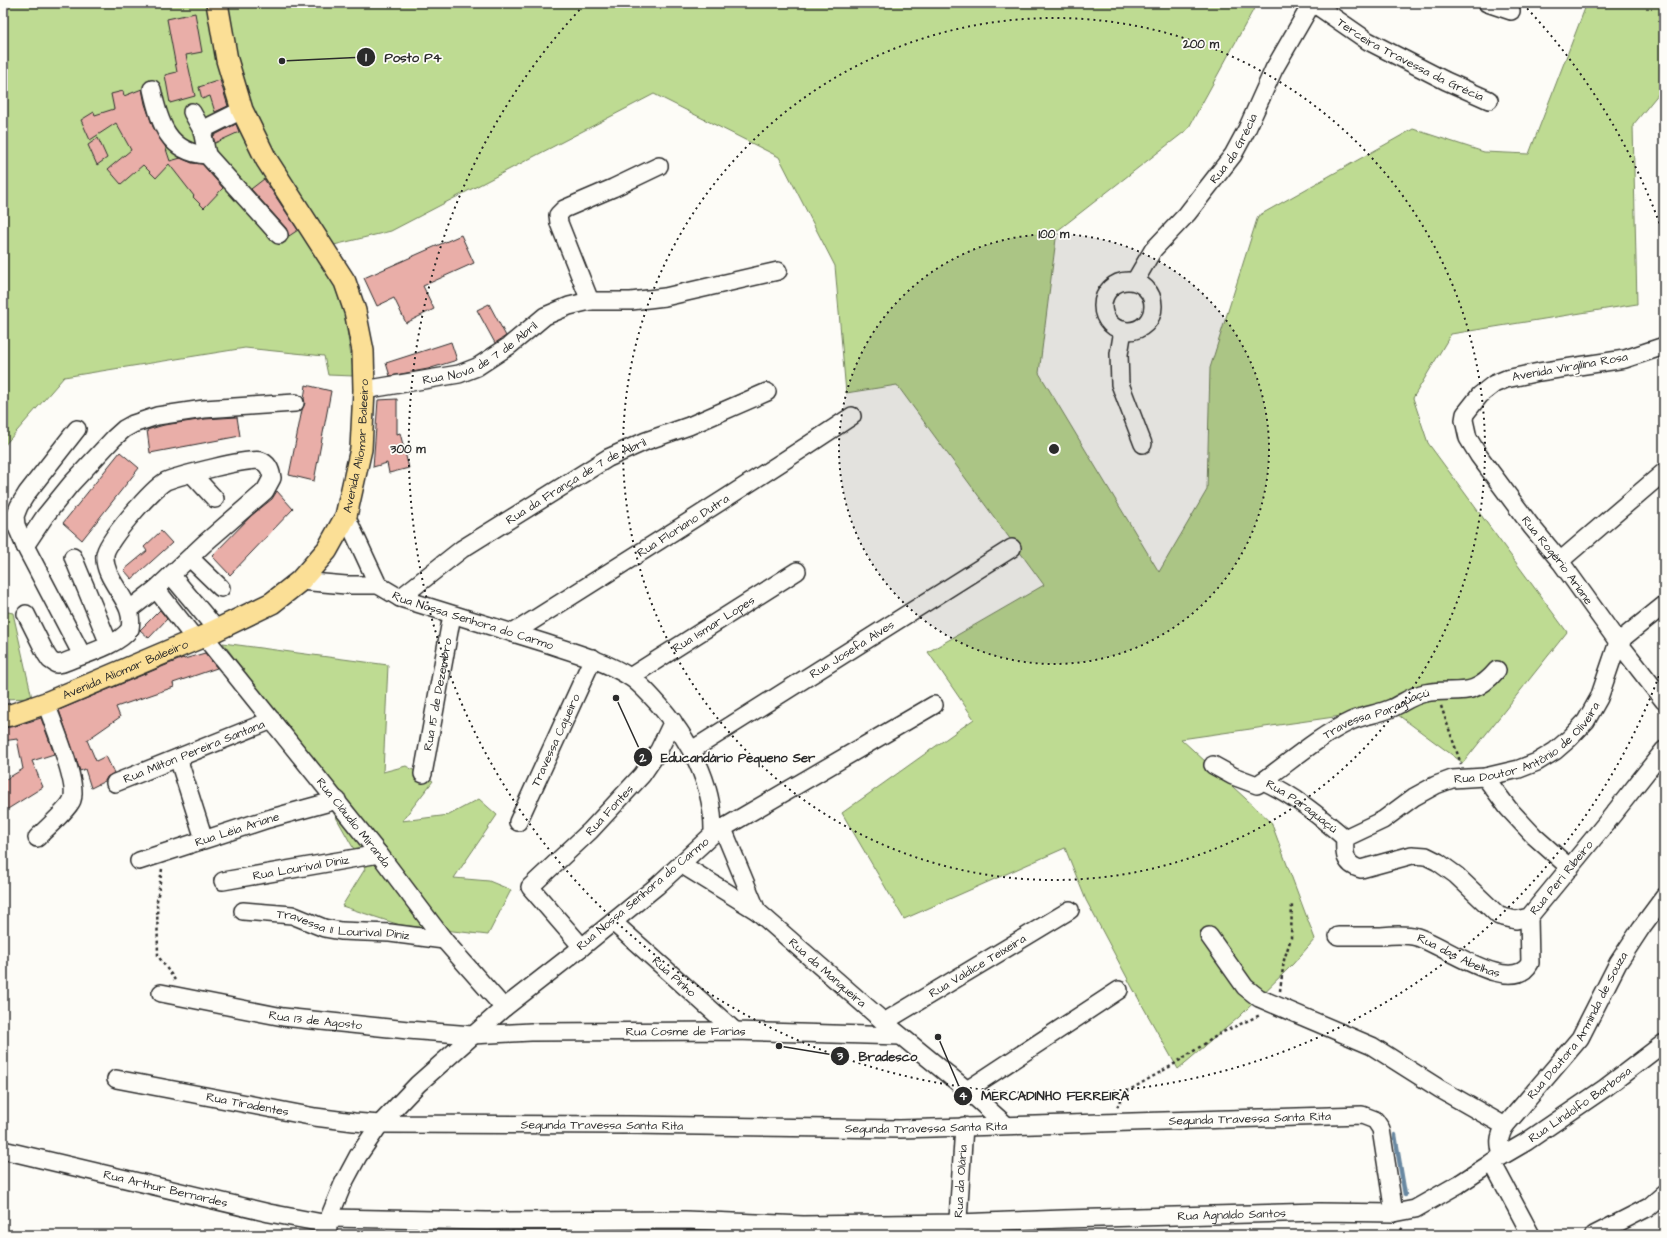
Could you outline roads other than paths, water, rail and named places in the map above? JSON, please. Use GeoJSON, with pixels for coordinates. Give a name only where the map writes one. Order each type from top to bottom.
{"type":"FeatureCollection","features":[{"type":"Feature","properties":{"kind":"main road","name":"Avenida Aliomar Baleeiro"},"geometry":{"type":"LineString","coordinates":[[3,716],[11,715],[46,703],[206,635],[272,603],[300,581],[327,550],[346,516],[361,449],[364,390],[364,351],[355,311],[345,282],[266,159],[242,110],[227,60],[217,3]]}},
{"type":"Feature","properties":{"kind":"street","name":"Terceira Travessa da Grécia"},"geometry":{"type":"LineString","coordinates":[[1313,3],[1368,41],[1446,81],[1489,100]]}},
{"type":"Feature","properties":{"kind":"street","name":"Rua da Grécia"},"geometry":{"type":"LineString","coordinates":[[1135,281],[1153,250],[1187,214],[1233,155],[1247,129],[1274,68],[1313,3]]}},
{"type":"Feature","properties":{"kind":"street"},"geometry":{"type":"LineString","coordinates":[[1487,3],[1511,11]]}},
{"type":"Feature","properties":{"kind":"street"},"geometry":{"type":"LineString","coordinates":[[152,89],[167,135],[186,151],[196,155],[207,155]]}},
{"type":"Feature","properties":{"kind":"street"},"geometry":{"type":"LineString","coordinates":[[202,130],[242,110]]}},
{"type":"Feature","properties":{"kind":"street"},"geometry":{"type":"LineString","coordinates":[[192,112],[202,130],[207,155],[279,235]]}},
{"type":"Feature","properties":{"kind":"street"},"geometry":{"type":"LineString","coordinates":[[590,300],[559,223],[558,215],[564,209],[659,166]]}},
{"type":"Feature","properties":{"kind":"street","name":"Rua Nova de 7 de Abril"},"geometry":{"type":"LineString","coordinates":[[364,390],[459,374],[477,368],[503,350],[545,316],[569,306],[590,300],[630,301],[665,297],[778,271]]}},
{"type":"Feature","properties":{"kind":"street"},"geometry":{"type":"LineString","coordinates":[[1135,281],[1143,285],[1149,292],[1152,299],[1153,308],[1145,324],[1131,330],[1123,330],[1116,328],[1110,323],[1104,312],[1104,300],[1106,293],[1111,287],[1118,283],[1135,281]]}},
{"type":"Feature","properties":{"kind":"street"},"geometry":{"type":"LineString","coordinates":[[1123,330],[1119,354],[1120,384],[1143,444]]}},
{"type":"Feature","properties":{"kind":"street","name":"Avenida Virgilina Rosa"},"geometry":{"type":"LineString","coordinates":[[1466,414],[1473,402],[1487,389],[1506,379],[1539,372],[1625,359],[1664,346]]}},
{"type":"Feature","properties":{"kind":"street","name":"Rua da França de 7 de Abril"},"geometry":{"type":"LineString","coordinates":[[400,598],[462,549],[608,458],[646,441],[689,426],[767,392]]}},
{"type":"Feature","properties":{"kind":"street"},"geometry":{"type":"LineString","coordinates":[[25,546],[45,516],[71,484],[114,438],[124,429],[133,424],[156,416],[204,409],[295,403]]}},
{"type":"Feature","properties":{"kind":"street","name":"Rua Rogério Ariane"},"geometry":{"type":"LineString","coordinates":[[1466,414],[1464,425],[1468,438],[1472,444],[1531,526],[1560,561],[1618,642],[1664,701]]}},
{"type":"Feature","properties":{"kind":"street","name":"Rua Floriano Dutra"},"geometry":{"type":"LineString","coordinates":[[513,633],[652,544],[727,499],[852,416]]}},
{"type":"Feature","properties":{"kind":"street"},"geometry":{"type":"LineString","coordinates":[[77,429],[19,506],[15,516],[16,525],[25,546],[82,655]]}},
{"type":"Feature","properties":{"kind":"street"},"geometry":{"type":"LineString","coordinates":[[26,614],[50,660],[56,664],[63,663],[109,644],[126,635],[130,629],[129,610],[107,567],[104,555],[113,537],[150,493],[166,482],[192,474],[250,461],[261,461],[269,466],[272,478],[265,491],[156,589],[129,610]]}},
{"type":"Feature","properties":{"kind":"street"},"geometry":{"type":"LineString","coordinates":[[1560,561],[1664,472]]}},
{"type":"Feature","properties":{"kind":"street"},"geometry":{"type":"LineString","coordinates":[[192,474],[215,499]]}},
{"type":"Feature","properties":{"kind":"street","name":"Rua Nossa Senhora do Carmo"},"geometry":{"type":"LineString","coordinates":[[346,516],[378,585]]}},
{"type":"Feature","properties":{"kind":"street","name":"Rua Josefa Alves"},"geometry":{"type":"LineString","coordinates":[[692,750],[1012,548]]}},
{"type":"Feature","properties":{"kind":"street"},"geometry":{"type":"LineString","coordinates":[[73,557],[109,644]]}},
{"type":"Feature","properties":{"kind":"street"},"geometry":{"type":"LineString","coordinates":[[190,558],[221,588]]}},
{"type":"Feature","properties":{"kind":"street","name":"Rua Ismar Lopes"},"geometry":{"type":"LineString","coordinates":[[630,677],[797,571]]}},
{"type":"Feature","properties":{"kind":"street"},"geometry":{"type":"LineString","coordinates":[[171,575],[206,635]]}},
{"type":"Feature","properties":{"kind":"street","name":"Rua Nossa Senhora do Carmo"},"geometry":{"type":"LineString","coordinates":[[300,581],[346,585],[378,585],[400,598],[592,658],[630,677],[651,695],[673,721],[692,750],[710,795],[718,832],[582,948],[504,1008],[418,1084],[380,1124],[358,1156],[343,1184],[326,1229]]}},
{"type":"Feature","properties":{"kind":"street"},"geometry":{"type":"LineString","coordinates":[[156,589],[206,635]]}},
{"type":"Feature","properties":{"kind":"street"},"geometry":{"type":"LineString","coordinates":[[1618,642],[1664,604]]}},
{"type":"Feature","properties":{"kind":"street","name":"Rua 15 de Dezembro"},"geometry":{"type":"LineString","coordinates":[[423,774],[452,615]]}},
{"type":"Feature","properties":{"kind":"street","name":"Rua Cláudio Miranda"},"geometry":{"type":"LineString","coordinates":[[206,635],[337,800],[444,940],[504,1008]]}},
{"type":"Feature","properties":{"kind":"street","name":"Rua Doutor Antônio de Oliveira"},"geometry":{"type":"LineString","coordinates":[[1345,838],[1383,820],[1414,797],[1436,785],[1452,779],[1485,777],[1519,770],[1537,762],[1555,751],[1586,721],[1599,698],[1618,642]]}},
{"type":"Feature","properties":{"kind":"street","name":"Travessa Cajueiro"},"geometry":{"type":"LineString","coordinates":[[518,822],[592,658]]}},
{"type":"Feature","properties":{"kind":"street","name":"Travessa Paraguaçú"},"geometry":{"type":"LineString","coordinates":[[1263,781],[1301,752],[1360,717],[1392,708],[1413,696],[1424,693],[1474,689],[1489,680],[1497,670]]}},
{"type":"Feature","properties":{"kind":"street"},"geometry":{"type":"LineString","coordinates":[[36,838],[69,805],[73,794],[71,777],[64,753],[46,703]]}},
{"type":"Feature","properties":{"kind":"street"},"geometry":{"type":"LineString","coordinates":[[757,912],[718,832],[934,705]]}},
{"type":"Feature","properties":{"kind":"street","name":"Rua Milton Pereira Santana"},"geometry":{"type":"LineString","coordinates":[[115,783],[272,720]]}},
{"type":"Feature","properties":{"kind":"street","name":"Rua Fontes"},"geometry":{"type":"LineString","coordinates":[[582,948],[530,887],[590,831],[637,781],[659,750],[673,721]]}},
{"type":"Feature","properties":{"kind":"street","name":"Rua Peri Ribeiro"},"geometry":{"type":"LineString","coordinates":[[1345,838],[1344,851],[1347,860],[1355,868],[1361,869],[1412,855],[1426,856],[1456,874],[1499,916],[1516,920],[1529,917],[1664,750]]}},
{"type":"Feature","properties":{"kind":"street"},"geometry":{"type":"LineString","coordinates":[[178,758],[204,839]]}},
{"type":"Feature","properties":{"kind":"street","name":"Rua Paraguaçú"},"geometry":{"type":"LineString","coordinates":[[1213,765],[1233,776],[1257,785],[1263,781],[1280,789],[1314,811],[1345,838]]}},
{"type":"Feature","properties":{"kind":"street"},"geometry":{"type":"LineString","coordinates":[[1485,777],[1508,808],[1534,836],[1570,868]]}},
{"type":"Feature","properties":{"kind":"street","name":"Rua Léia Ariane"},"geometry":{"type":"LineString","coordinates":[[139,861],[268,819],[337,800]]}},
{"type":"Feature","properties":{"kind":"street","name":"Rua Lourival Diniz"},"geometry":{"type":"LineString","coordinates":[[223,882],[379,854]]}},
{"type":"Feature","properties":{"kind":"street","name":"Rua da Mangueira"},"geometry":{"type":"LineString","coordinates":[[681,864],[757,912],[900,1036],[967,1090],[1006,1125]]}},
{"type":"Feature","properties":{"kind":"street","name":"Rua Doutora Arminda de Souza"},"geometry":{"type":"LineString","coordinates":[[1531,1235],[1497,1159],[1500,1146],[1500,1135],[1505,1126],[1580,1038],[1618,963],[1640,928],[1664,897]]}},
{"type":"Feature","properties":{"kind":"street","name":"Rua Valdice Teixeira"},"geometry":{"type":"LineString","coordinates":[[884,1022],[1070,910]]}},
{"type":"Feature","properties":{"kind":"street","name":"Travessa 11 Lourival Diniz"},"geometry":{"type":"LineString","coordinates":[[243,911],[292,916],[324,928],[340,931],[390,933],[444,940]]}},
{"type":"Feature","properties":{"kind":"street","name":"Rua das Abelhas"},"geometry":{"type":"LineString","coordinates":[[1338,936],[1397,935],[1417,937],[1437,945],[1469,963],[1495,972],[1519,974],[1527,968],[1530,963],[1529,917]]}},
{"type":"Feature","properties":{"kind":"street","name":"Rua Pinho"},"geometry":{"type":"LineString","coordinates":[[613,922],[735,1031]]}},
{"type":"Feature","properties":{"kind":"street"},"geometry":{"type":"LineString","coordinates":[[1208,936],[1245,987],[1259,998],[1372,1046],[1440,1089],[1505,1126]]}},
{"type":"Feature","properties":{"kind":"street"},"geometry":{"type":"LineString","coordinates":[[967,1090],[1119,990]]}},
{"type":"Feature","properties":{"kind":"street","name":"Rua 13 de Agosto"},"geometry":{"type":"LineString","coordinates":[[162,993],[190,1000],[283,1017],[472,1035]]}},
{"type":"Feature","properties":{"kind":"street","name":"Rua Cosme de Farias"},"geometry":{"type":"LineString","coordinates":[[472,1035],[531,1032],[735,1031],[900,1036]]}},
{"type":"Feature","properties":{"kind":"street","name":"Rua Lindolfo Barbosa"},"geometry":{"type":"LineString","coordinates":[[1497,1159],[1526,1142],[1599,1092],[1664,1043]]}},
{"type":"Feature","properties":{"kind":"street","name":"Rua Tiradentes"},"geometry":{"type":"LineString","coordinates":[[116,1079],[315,1117],[380,1124]]}},
{"type":"Feature","properties":{"kind":"street","name":"Segunda Travessa Santa Rita"},"geometry":{"type":"LineString","coordinates":[[380,1124],[630,1125],[900,1129],[1362,1115],[1375,1120],[1381,1128],[1394,1213]]}},
{"type":"Feature","properties":{"kind":"street","name":"Rua da Olária"},"geometry":{"type":"LineString","coordinates":[[957,1229],[964,1126]]}},
{"type":"Feature","properties":{"kind":"street","name":"Rua Arthur Bernardes"},"geometry":{"type":"LineString","coordinates":[[3,1150],[269,1213],[326,1229],[487,1222],[686,1220],[957,1229]]}},
{"type":"Feature","properties":{"kind":"street","name":"Rua Agnaldo Santos"},"geometry":{"type":"LineString","coordinates":[[957,1229],[1064,1219],[1320,1212],[1394,1213],[1415,1209],[1497,1159]]}},
{"type":"Feature","properties":{"kind":"street"},"geometry":{"type":"LineString","coordinates":[[1600,1234],[1648,1207],[1664,1194]]}},
{"type":"Feature","properties":{"kind":"waterway"},"geometry":{"type":"LineString","coordinates":[[1395,1135],[1405,1195]]}},
{"type":"Feature","properties":{"kind":"place","name":"Posto P4"},"geometry":{"type":"Point","coordinates":[282,61]}},
{"type":"Feature","properties":{"kind":"place","name":"Educandário Pequeno Ser"},"geometry":{"type":"Point","coordinates":[616,698]}},
{"type":"Feature","properties":{"kind":"place","name":"MERCADINHO FERREIRA"},"geometry":{"type":"Point","coordinates":[938,1037]}},
{"type":"Feature","properties":{"kind":"place","name":"Bradesco"},"geometry":{"type":"Point","coordinates":[779,1046]}}]}
